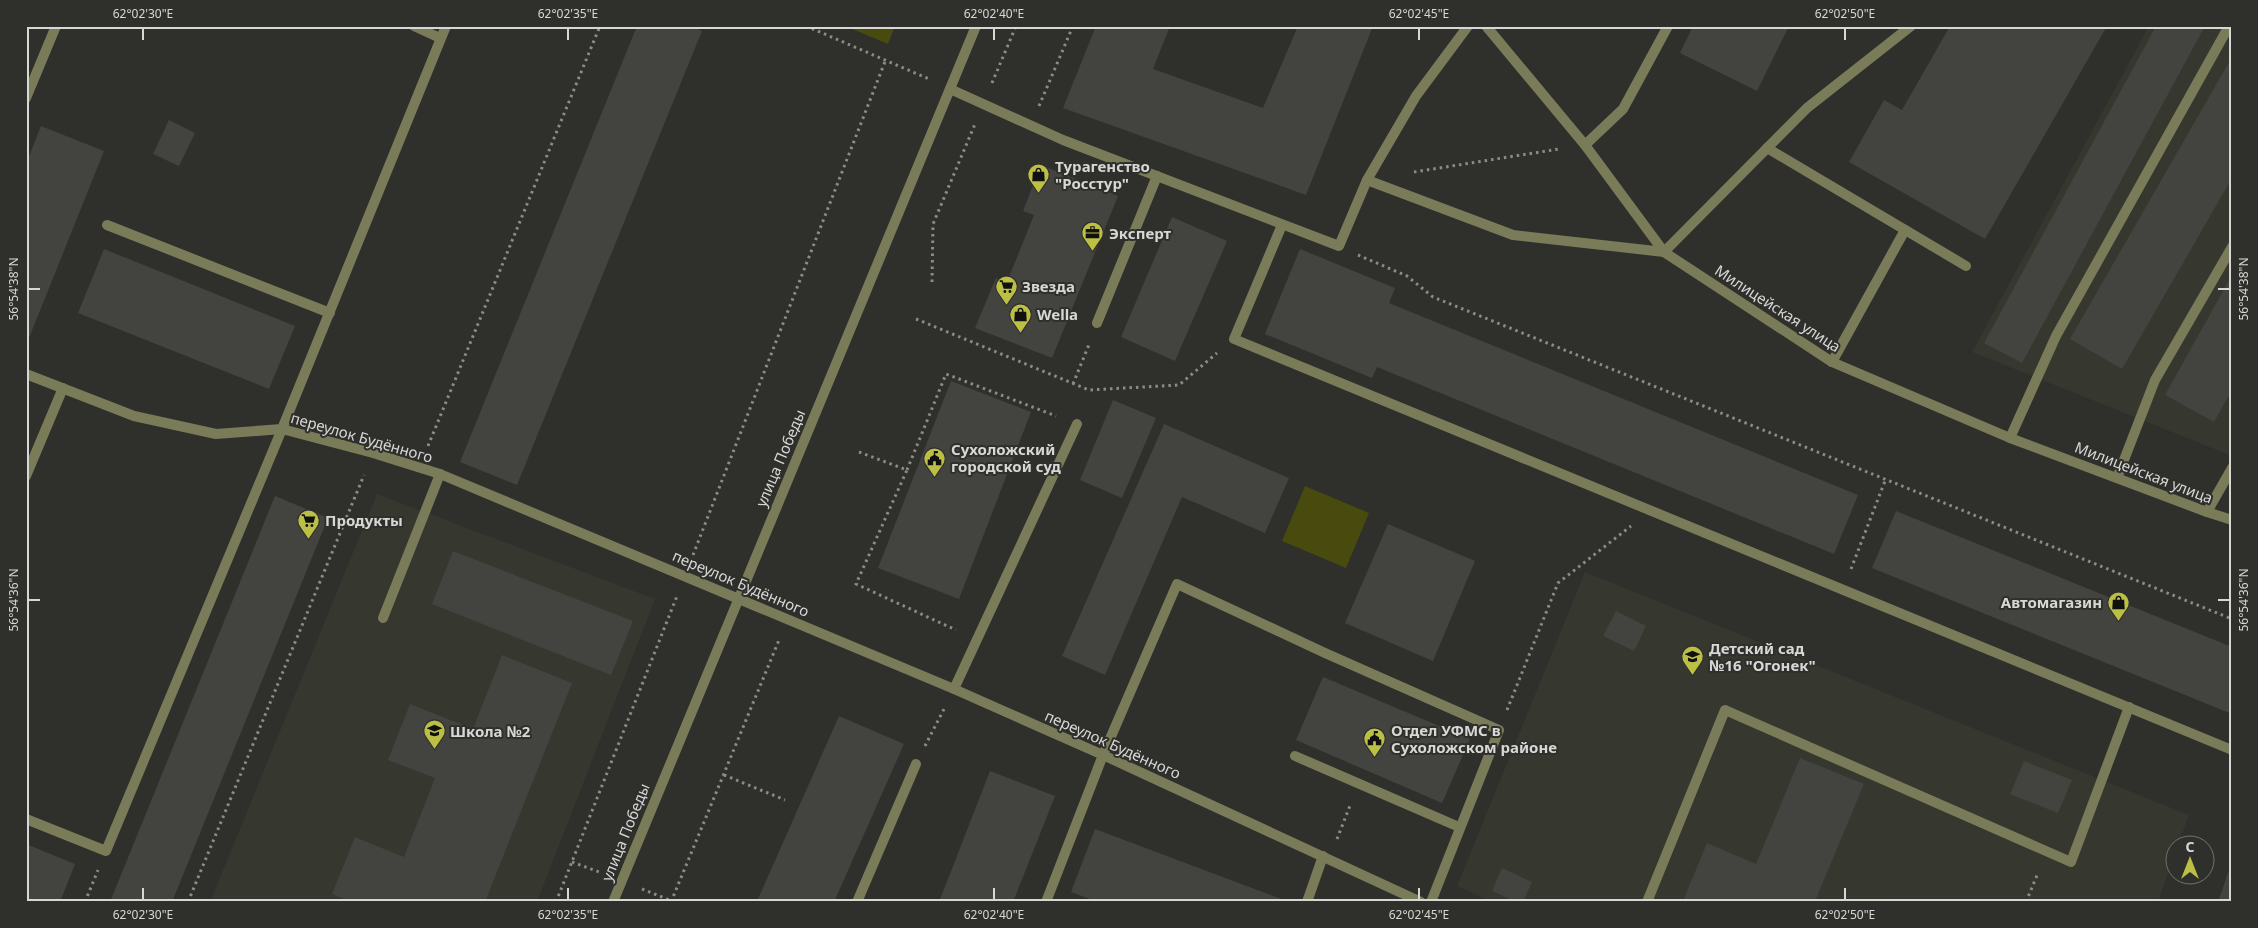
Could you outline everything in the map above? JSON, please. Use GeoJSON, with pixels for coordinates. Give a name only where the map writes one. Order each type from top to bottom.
{"type":"FeatureCollection","features":[{"type":"Feature","properties":{"kind":"street"},"geometry":{"type":"LineString","coordinates":[[26,98],[56,26]]}},
{"type":"Feature","properties":{"kind":"street"},"geometry":{"type":"LineString","coordinates":[[414,26],[440,38]]}},
{"type":"Feature","properties":{"kind":"street"},"geometry":{"type":"LineString","coordinates":[[26,819],[106,851],[330,313],[446,26]]}},
{"type":"Feature","properties":{"kind":"street","name":"улица Победы"},"geometry":{"type":"LineString","coordinates":[[613,902],[976,26]]}},
{"type":"Feature","properties":{"kind":"street"},"geometry":{"type":"LineString","coordinates":[[950,89],[1157,176],[1339,246],[1367,180],[1416,96],[1468,26]]}},
{"type":"Feature","properties":{"kind":"street","name":"Милицейская улица"},"geometry":{"type":"LineString","coordinates":[[1486,26],[1585,145],[1664,252],[1832,362],[2010,438],[2232,520]]}},
{"type":"Feature","properties":{"kind":"street"},"geometry":{"type":"LineString","coordinates":[[1585,145],[1623,109],[1668,26]]}},
{"type":"Feature","properties":{"kind":"street"},"geometry":{"type":"LineString","coordinates":[[1367,180],[1513,235],[1664,252],[1808,108],[1911,26]]}},
{"type":"Feature","properties":{"kind":"street"},"geometry":{"type":"LineString","coordinates":[[2010,438],[2056,336],[2229,26]]}},
{"type":"Feature","properties":{"kind":"street"},"geometry":{"type":"LineString","coordinates":[[1767,148],[1966,266]]}},
{"type":"Feature","properties":{"kind":"street"},"geometry":{"type":"LineString","coordinates":[[1097,323],[1157,176]]}},
{"type":"Feature","properties":{"kind":"street"},"geometry":{"type":"LineString","coordinates":[[107,225],[330,313]]}},
{"type":"Feature","properties":{"kind":"street"},"geometry":{"type":"LineString","coordinates":[[1282,225],[1234,340],[2232,750]]}},
{"type":"Feature","properties":{"kind":"street"},"geometry":{"type":"LineString","coordinates":[[1832,362],[1905,230]]}},
{"type":"Feature","properties":{"kind":"street"},"geometry":{"type":"LineString","coordinates":[[2117,478],[2155,380],[2232,247]]}},
{"type":"Feature","properties":{"kind":"street","name":"переулок Будённого"},"geometry":{"type":"LineString","coordinates":[[26,374],[134,416],[216,434],[282,429],[372,453],[440,474],[788,619],[1103,755],[1421,902]]}},
{"type":"Feature","properties":{"kind":"street"},"geometry":{"type":"LineString","coordinates":[[26,476],[63,388]]}},
{"type":"Feature","properties":{"kind":"street"},"geometry":{"type":"LineString","coordinates":[[954,690],[1078,424]]}},
{"type":"Feature","properties":{"kind":"street"},"geometry":{"type":"LineString","coordinates":[[2207,512],[2232,468]]}},
{"type":"Feature","properties":{"kind":"street"},"geometry":{"type":"LineString","coordinates":[[383,618],[440,474]]}},
{"type":"Feature","properties":{"kind":"street"},"geometry":{"type":"LineString","coordinates":[[1046,902],[1103,755],[1177,584],[1325,653],[1499,730],[1459,827],[1431,902]]}},
{"type":"Feature","properties":{"kind":"street"},"geometry":{"type":"LineString","coordinates":[[1647,902],[1725,710],[2071,862],[2129,707]]}},
{"type":"Feature","properties":{"kind":"street"},"geometry":{"type":"LineString","coordinates":[[1295,756],[1459,827]]}},
{"type":"Feature","properties":{"kind":"street"},"geometry":{"type":"LineString","coordinates":[[857,902],[916,764]]}},
{"type":"Feature","properties":{"kind":"street"},"geometry":{"type":"LineString","coordinates":[[1307,902],[1323,856]]}},
{"type":"Feature","properties":{"kind":"path"},"geometry":{"type":"LineString","coordinates":[[420,468],[600,26]]}},
{"type":"Feature","properties":{"kind":"path"},"geometry":{"type":"LineString","coordinates":[[806,26],[950,89]]}},
{"type":"Feature","properties":{"kind":"path"},"geometry":{"type":"LineString","coordinates":[[932,282],[933,224],[1016,26]]}},
{"type":"Feature","properties":{"kind":"path"},"geometry":{"type":"LineString","coordinates":[[1032,125],[1073,26]]}},
{"type":"Feature","properties":{"kind":"path"},"geometry":{"type":"LineString","coordinates":[[556,902],[886,60]]}},
{"type":"Feature","properties":{"kind":"path"},"geometry":{"type":"LineString","coordinates":[[1405,174],[1585,145]]}},
{"type":"Feature","properties":{"kind":"path"},"geometry":{"type":"LineString","coordinates":[[1339,246],[1407,276],[1433,298],[2232,620]]}},
{"type":"Feature","properties":{"kind":"path"},"geometry":{"type":"LineString","coordinates":[[916,319],[1089,390],[1180,385],[1234,340]]}},
{"type":"Feature","properties":{"kind":"path"},"geometry":{"type":"LineString","coordinates":[[1074,384],[1097,323]]}},
{"type":"Feature","properties":{"kind":"path"},"geometry":{"type":"LineString","coordinates":[[977,640],[856,584],[907,470],[946,374],[1078,424]]}},
{"type":"Feature","properties":{"kind":"path"},"geometry":{"type":"LineString","coordinates":[[859,452],[907,470]]}},
{"type":"Feature","properties":{"kind":"path"},"geometry":{"type":"LineString","coordinates":[[188,902],[372,453]]}},
{"type":"Feature","properties":{"kind":"path"},"geometry":{"type":"LineString","coordinates":[[1842,590],[1885,481]]}},
{"type":"Feature","properties":{"kind":"path"},"geometry":{"type":"LineString","coordinates":[[1499,730],[1558,583],[1651,511]]}},
{"type":"Feature","properties":{"kind":"path"},"geometry":{"type":"LineString","coordinates":[[671,902],[788,619]]}},
{"type":"Feature","properties":{"kind":"path"},"geometry":{"type":"LineString","coordinates":[[916,764],[954,690]]}},
{"type":"Feature","properties":{"kind":"path"},"geometry":{"type":"LineString","coordinates":[[724,775],[785,800]]}},
{"type":"Feature","properties":{"kind":"path"},"geometry":{"type":"LineString","coordinates":[[1335,844],[1358,784]]}},
{"type":"Feature","properties":{"kind":"path"},"geometry":{"type":"LineString","coordinates":[[86,902],[106,851]]}},
{"type":"Feature","properties":{"kind":"path"},"geometry":{"type":"LineString","coordinates":[[2026,902],[2046,851]]}},
{"type":"Feature","properties":{"kind":"shaded area"},"geometry":{"type":"Polygon","coordinates":[[[845,26],[895,26],[888,44],[845,26]]]}},
{"type":"Feature","properties":{"kind":"shaded area"},"geometry":{"type":"Polygon","coordinates":[[[2149,26],[2232,26],[2232,456],[1972,352],[2149,26]]]}},
{"type":"Feature","properties":{"kind":"shaded area"},"geometry":{"type":"Polygon","coordinates":[[[1305,486],[1369,513],[1346,568],[1282,541],[1305,486]]]}},
{"type":"Feature","properties":{"kind":"shaded area","name":"Школа №2"},"geometry":{"type":"Polygon","coordinates":[[[377,494],[655,599],[537,902],[210,902],[377,494]]]}},
{"type":"Feature","properties":{"kind":"shaded area","name":"Детский сад №16 \"Огонек\""},"geometry":{"type":"Polygon","coordinates":[[[1585,572],[2189,815],[2181,836],[2166,836],[2166,879],[2158,902],[1492,902],[1457,886],[1585,572]]]}},
{"type":"Feature","properties":{"kind":"building"},"geometry":{"type":"Polygon","coordinates":[[[637,26],[691,26],[702,31],[517,485],[460,462],[637,26]]]}},
{"type":"Feature","properties":{"kind":"building"},"geometry":{"type":"Polygon","coordinates":[[[1096,26],[1170,26],[1153,69],[1263,108],[1298,26],[1373,26],[1306,195],[1063,108],[1096,26]]]}},
{"type":"Feature","properties":{"kind":"building"},"geometry":{"type":"Polygon","coordinates":[[[1693,26],[1789,26],[1757,91],[1680,53],[1693,26]]]}},
{"type":"Feature","properties":{"kind":"building"},"geometry":{"type":"Polygon","coordinates":[[[1950,26],[2107,26],[1985,239],[1849,162],[1884,100],[1902,110],[1950,26]]]}},
{"type":"Feature","properties":{"kind":"building"},"geometry":{"type":"Polygon","coordinates":[[[2156,26],[2205,26],[2022,363],[1984,343],[2156,26]]]}},
{"type":"Feature","properties":{"kind":"building"},"geometry":{"type":"Polygon","coordinates":[[[2232,57],[2232,178],[2122,369],[2070,339],[2232,57]]]}},
{"type":"Feature","properties":{"kind":"building"},"geometry":{"type":"Polygon","coordinates":[[[169,120],[195,133],[179,166],[153,154],[169,120]]]}},
{"type":"Feature","properties":{"kind":"building"},"geometry":{"type":"Polygon","coordinates":[[[41,126],[104,151],[29,338],[26,337],[26,164],[41,126]]]}},
{"type":"Feature","properties":{"kind":"building"},"geometry":{"type":"Polygon","coordinates":[[[1041,165],[1118,196],[1052,358],[975,328],[996,278],[1007,282],[1034,215],[1023,211],[1041,165]]]}},
{"type":"Feature","properties":{"kind":"building"},"geometry":{"type":"Polygon","coordinates":[[[1172,217],[1227,241],[1175,361],[1121,337],[1172,217]]]}},
{"type":"Feature","properties":{"kind":"building"},"geometry":{"type":"Polygon","coordinates":[[[104,249],[295,326],[269,389],[78,313],[104,249]]]}},
{"type":"Feature","properties":{"kind":"building"},"geometry":{"type":"Polygon","coordinates":[[[1300,249],[1395,288],[1389,303],[1858,495],[1834,554],[1377,367],[1372,378],[1265,334],[1300,249]]]}},
{"type":"Feature","properties":{"kind":"building"},"geometry":{"type":"Polygon","coordinates":[[[2232,275],[2232,390],[2214,422],[2165,395],[2232,275]]]}},
{"type":"Feature","properties":{"kind":"building"},"geometry":{"type":"Polygon","coordinates":[[[951,381],[1031,412],[959,599],[878,568],[951,381]]]}},
{"type":"Feature","properties":{"kind":"building"},"geometry":{"type":"Polygon","coordinates":[[[1113,400],[1156,418],[1122,498],[1080,480],[1113,400]]]}},
{"type":"Feature","properties":{"kind":"building"},"geometry":{"type":"Polygon","coordinates":[[[1164,424],[1289,478],[1265,533],[1182,497],[1105,675],[1062,656],[1164,424]]]}},
{"type":"Feature","properties":{"kind":"building"},"geometry":{"type":"Polygon","coordinates":[[[275,496],[328,518],[172,902],[110,902],[275,496]]]}},
{"type":"Feature","properties":{"kind":"building"},"geometry":{"type":"Polygon","coordinates":[[[1896,511],[2232,647],[2232,714],[1872,568],[1896,511]]]}},
{"type":"Feature","properties":{"kind":"building"},"geometry":{"type":"Polygon","coordinates":[[[1388,524],[1475,561],[1433,661],[1345,623],[1388,524]]]}},
{"type":"Feature","properties":{"kind":"building"},"geometry":{"type":"Polygon","coordinates":[[[453,551],[633,621],[611,675],[432,604],[453,551]]]}},
{"type":"Feature","properties":{"kind":"building"},"geometry":{"type":"Polygon","coordinates":[[[1616,611],[1646,626],[1634,651],[1603,636],[1616,611]]]}},
{"type":"Feature","properties":{"kind":"building"},"geometry":{"type":"Polygon","coordinates":[[[502,655],[572,683],[485,902],[351,902],[332,894],[355,837],[404,857],[435,778],[388,760],[410,704],[473,729],[502,655]]]}},
{"type":"Feature","properties":{"kind":"building"},"geometry":{"type":"Polygon","coordinates":[[[1323,677],[1470,739],[1442,803],[1296,740],[1323,677]]]}},
{"type":"Feature","properties":{"kind":"building"},"geometry":{"type":"Polygon","coordinates":[[[839,716],[904,744],[834,902],[764,902],[758,899],[839,716]]]}},
{"type":"Feature","properties":{"kind":"building"},"geometry":{"type":"Polygon","coordinates":[[[1800,758],[1864,784],[1816,899],[1822,902],[1683,901],[1707,843],[1756,864],[1800,758]]]}},
{"type":"Feature","properties":{"kind":"building"},"geometry":{"type":"Polygon","coordinates":[[[2024,761],[2072,780],[2058,813],[2010,794],[2024,761]]]}},
{"type":"Feature","properties":{"kind":"building"},"geometry":{"type":"Polygon","coordinates":[[[990,771],[1055,796],[1013,902],[939,902],[990,771]]]}},
{"type":"Feature","properties":{"kind":"building"},"geometry":{"type":"Polygon","coordinates":[[[1095,829],[1284,900],[1284,902],[1098,902],[1071,892],[1095,829]]]}},
{"type":"Feature","properties":{"kind":"building"},"geometry":{"type":"Polygon","coordinates":[[[26,844],[75,864],[60,902],[26,902],[26,844]]]}},
{"type":"Feature","properties":{"kind":"building"},"geometry":{"type":"Polygon","coordinates":[[[2231,864],[2232,902],[2218,902],[2231,864]]]}},
{"type":"Feature","properties":{"kind":"building"},"geometry":{"type":"Polygon","coordinates":[[[1502,868],[1532,882],[1523,902],[1517,902],[1492,891],[1502,868]]]}},
{"type":"Feature","properties":{"kind":"place","name":"Турагенство \"Росстур\""},"geometry":{"type":"Point","coordinates":[1039,194]}},
{"type":"Feature","properties":{"kind":"place","name":"Эксперт"},"geometry":{"type":"Point","coordinates":[1093,252]}},
{"type":"Feature","properties":{"kind":"place","name":"Звезда"},"geometry":{"type":"Point","coordinates":[1006,305]}},
{"type":"Feature","properties":{"kind":"place","name":"Wella"},"geometry":{"type":"Point","coordinates":[1021,333]}},
{"type":"Feature","properties":{"kind":"place","name":"Сухоложский городской суд"},"geometry":{"type":"Point","coordinates":[935,477]}},
{"type":"Feature","properties":{"kind":"place","name":"Продукты"},"geometry":{"type":"Point","coordinates":[309,539]}},
{"type":"Feature","properties":{"kind":"place","name":"Автомагазин"},"geometry":{"type":"Point","coordinates":[2118,621]}},
{"type":"Feature","properties":{"kind":"place","name":"Детский сад №16 \"Огонек\""},"geometry":{"type":"Point","coordinates":[1693,676]}},
{"type":"Feature","properties":{"kind":"place","name":"Школа №2"},"geometry":{"type":"Point","coordinates":[434,750]}},
{"type":"Feature","properties":{"kind":"place","name":"Отдел УФМС в Сухоложском районе"},"geometry":{"type":"Point","coordinates":[1375,758]}}]}
